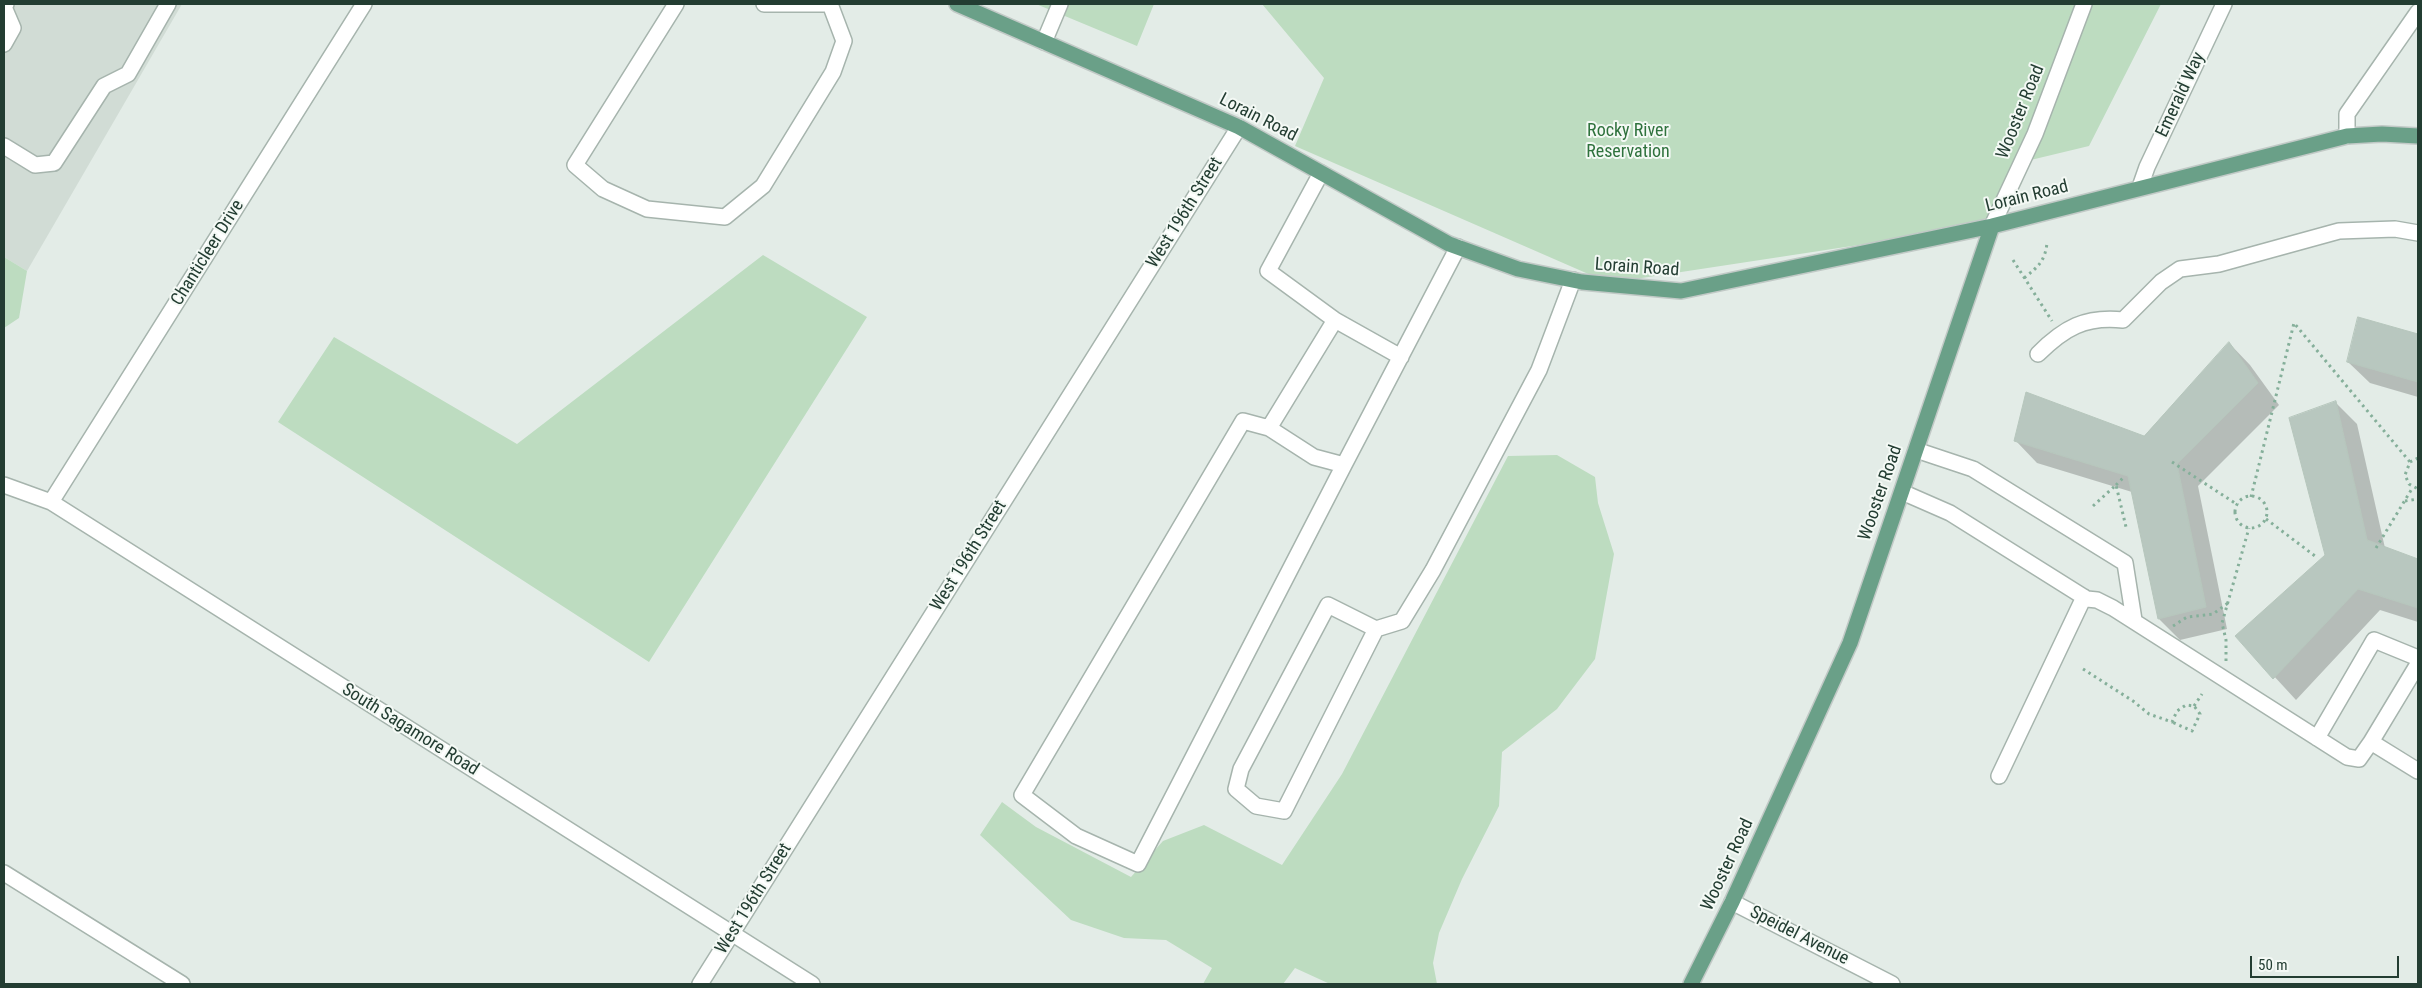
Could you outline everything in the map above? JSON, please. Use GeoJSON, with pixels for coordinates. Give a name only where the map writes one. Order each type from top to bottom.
{"type":"FeatureCollection","features":[{"type":"Feature","properties":{"kind":"main road","name":"Lorain Road"},"geometry":{"type":"LineString","coordinates":[[956,4],[1238,127],[1458,248],[1518,269],[1573,280],[1681,291],[1992,226],[2347,136],[2382,134],[2418,136]]}},
{"type":"Feature","properties":{"kind":"main road","name":"Wooster Road"},"geometry":{"type":"LineString","coordinates":[[1690,984],[1732,902],[1850,643],[1992,226]]}},
{"type":"Feature","properties":{"kind":"street"},"geometry":{"type":"LineString","coordinates":[[4,44],[13,28],[4,7],[6,4]]}},
{"type":"Feature","properties":{"kind":"street"},"geometry":{"type":"LineString","coordinates":[[4,146],[34,165],[54,163],[104,86],[128,74],[168,4]]}},
{"type":"Feature","properties":{"kind":"street","name":"Chanticleer Drive"},"geometry":{"type":"LineString","coordinates":[[51,502],[364,4]]}},
{"type":"Feature","properties":{"kind":"street"},"geometry":{"type":"LineString","coordinates":[[676,4],[575,165],[602,189],[647,209],[725,217],[763,186],[833,72],[844,41],[830,4],[764,4]]}},
{"type":"Feature","properties":{"kind":"street"},"geometry":{"type":"LineString","coordinates":[[1044,42],[1060,4]]}},
{"type":"Feature","properties":{"kind":"street","name":"Wooster Road"},"geometry":{"type":"LineString","coordinates":[[1992,226],[2034,134],[2084,4]]}},
{"type":"Feature","properties":{"kind":"street","name":"Emerald Way"},"geometry":{"type":"LineString","coordinates":[[2140,187],[2147,167],[2224,4]]}},
{"type":"Feature","properties":{"kind":"street"},"geometry":{"type":"LineString","coordinates":[[2347,136],[2347,114],[2418,12]]}},
{"type":"Feature","properties":{"kind":"street","name":"West 196th Street"},"geometry":{"type":"LineString","coordinates":[[700,984],[1238,127]]}},
{"type":"Feature","properties":{"kind":"street"},"geometry":{"type":"LineString","coordinates":[[1321,173],[1268,271],[1335,320],[1401,357]]}},
{"type":"Feature","properties":{"kind":"street"},"geometry":{"type":"LineString","coordinates":[[2038,354],[2074,325],[2090,320],[2123,320],[2161,282],[2180,269],[2220,264],[2339,231],[2395,229],[2418,233]]}},
{"type":"Feature","properties":{"kind":"street"},"geometry":{"type":"LineString","coordinates":[[1344,464],[1314,457],[1269,428],[1242,421],[1022,795],[1076,836],[1138,864],[1344,464],[1458,248]]}},
{"type":"Feature","properties":{"kind":"street"},"geometry":{"type":"LineString","coordinates":[[1376,629],[1284,811],[1256,806],[1236,789],[1241,769],[1328,605],[1376,629],[1402,621],[1433,570],[1539,370],[1573,280]]}},
{"type":"Feature","properties":{"kind":"street"},"geometry":{"type":"LineString","coordinates":[[1269,428],[1335,320]]}},
{"type":"Feature","properties":{"kind":"street"},"geometry":{"type":"LineString","coordinates":[[1916,450],[1973,469],[2124,563],[2134,620]]}},
{"type":"Feature","properties":{"kind":"street","name":"South Sagamore Road"},"geometry":{"type":"LineString","coordinates":[[4,486],[51,502],[812,984]]}},
{"type":"Feature","properties":{"kind":"street"},"geometry":{"type":"LineString","coordinates":[[1902,492],[1950,513],[2084,596],[2097,600],[2134,620],[2348,757],[2359,759],[2418,664]]}},
{"type":"Feature","properties":{"kind":"street"},"geometry":{"type":"LineString","coordinates":[[1999,776],[2084,596]]}},
{"type":"Feature","properties":{"kind":"street"},"geometry":{"type":"LineString","coordinates":[[2317,738],[2374,640],[2418,658]]}},
{"type":"Feature","properties":{"kind":"street"},"geometry":{"type":"LineString","coordinates":[[2371,742],[2418,769]]}},
{"type":"Feature","properties":{"kind":"street"},"geometry":{"type":"LineString","coordinates":[[4,873],[182,984]]}},
{"type":"Feature","properties":{"kind":"street","name":"Speidel Avenue"},"geometry":{"type":"LineString","coordinates":[[1732,902],[1892,984]]}},
{"type":"Feature","properties":{"kind":"path"},"geometry":{"type":"LineString","coordinates":[[2024,278],[2040,266],[2045,255],[2047,243]]}},
{"type":"Feature","properties":{"kind":"path"},"geometry":{"type":"LineString","coordinates":[[2013,260],[2061,334]]}},
{"type":"Feature","properties":{"kind":"path"},"geometry":{"type":"LineString","coordinates":[[2250,497],[2294,324],[2410,462]]}},
{"type":"Feature","properties":{"kind":"path"},"geometry":{"type":"LineString","coordinates":[[2418,458],[2410,462],[2405,475],[2409,484],[2418,488]]}},
{"type":"Feature","properties":{"kind":"path"},"geometry":{"type":"LineString","coordinates":[[2172,462],[2238,505]]}},
{"type":"Feature","properties":{"kind":"path"},"geometry":{"type":"LineString","coordinates":[[2093,506],[2124,477]]}},
{"type":"Feature","properties":{"kind":"path"},"geometry":{"type":"LineString","coordinates":[[2116,485],[2126,527]]}},
{"type":"Feature","properties":{"kind":"path"},"geometry":{"type":"LineString","coordinates":[[2376,548],[2413,487]]}},
{"type":"Feature","properties":{"kind":"path"},"geometry":{"type":"LineString","coordinates":[[2250,497],[2261,500],[2267,509],[2266,519],[2258,526],[2249,528],[2237,519],[2238,505],[2241,501],[2250,497]]}},
{"type":"Feature","properties":{"kind":"path"},"geometry":{"type":"LineString","coordinates":[[2405,500],[2418,498]]}},
{"type":"Feature","properties":{"kind":"path"},"geometry":{"type":"LineString","coordinates":[[2266,519],[2315,556]]}},
{"type":"Feature","properties":{"kind":"path"},"geometry":{"type":"LineString","coordinates":[[2225,665],[2226,640],[2222,623],[2249,528]]}},
{"type":"Feature","properties":{"kind":"path"},"geometry":{"type":"LineString","coordinates":[[2168,629],[2187,617],[2213,614],[2228,602]]}},
{"type":"Feature","properties":{"kind":"path"},"geometry":{"type":"LineString","coordinates":[[2082,669],[2133,701],[2149,714],[2192,731],[2200,714],[2194,706],[2186,705],[2177,712],[2172,722]]}},
{"type":"Feature","properties":{"kind":"path"},"geometry":{"type":"LineString","coordinates":[[2194,706],[2202,694]]}},
{"type":"Feature","properties":{"kind":"shaded area"},"geometry":{"type":"Polygon","coordinates":[[[4,4],[182,4],[27,271],[4,257],[4,4]]]}},
{"type":"Feature","properties":{"kind":"green space"},"geometry":{"type":"Polygon","coordinates":[[[1036,4],[1154,4],[1137,46],[1036,4]]]}},
{"type":"Feature","properties":{"kind":"green space","name":"Rocky River Reservation"},"geometry":{"type":"Polygon","coordinates":[[[1262,4],[2161,4],[2089,146],[2014,164],[1990,225],[1609,283],[1295,146],[1324,78],[1262,4]]]}},
{"type":"Feature","properties":{"kind":"green space"},"geometry":{"type":"Polygon","coordinates":[[[763,255],[867,317],[649,662],[278,422],[334,337],[517,444],[763,255]]]}},
{"type":"Feature","properties":{"kind":"green space"},"geometry":{"type":"Polygon","coordinates":[[[4,257],[27,271],[19,318],[4,328],[4,257]]]}},
{"type":"Feature","properties":{"kind":"green space"},"geometry":{"type":"Polygon","coordinates":[[[1557,455],[1595,477],[1598,503],[1614,554],[1595,659],[1557,709],[1502,752],[1499,806],[1462,879],[1439,933],[1433,963],[1437,984],[1330,984],[1295,968],[1283,984],[1203,984],[1212,968],[1166,940],[1124,938],[1071,920],[980,835],[1002,802],[1036,827],[1131,877],[1163,841],[1204,825],[1282,865],[1342,774],[1508,456],[1557,455]]]}},
{"type":"Feature","properties":{"kind":"building"},"geometry":{"type":"Polygon","coordinates":[[[2358,317],[2418,334],[2418,382],[2347,362],[2358,317]]]}},
{"type":"Feature","properties":{"kind":"building"},"geometry":{"type":"Polygon","coordinates":[[[2229,342],[2258,383],[2177,464],[2206,607],[2158,619],[2128,476],[2014,441],[2026,392],[2144,436],[2229,342]]]}},
{"type":"Feature","properties":{"kind":"building"},"geometry":{"type":"Polygon","coordinates":[[[2336,401],[2367,540],[2418,559],[2418,608],[2358,589],[2273,679],[2235,636],[2325,555],[2289,418],[2336,401]]]}}]}
